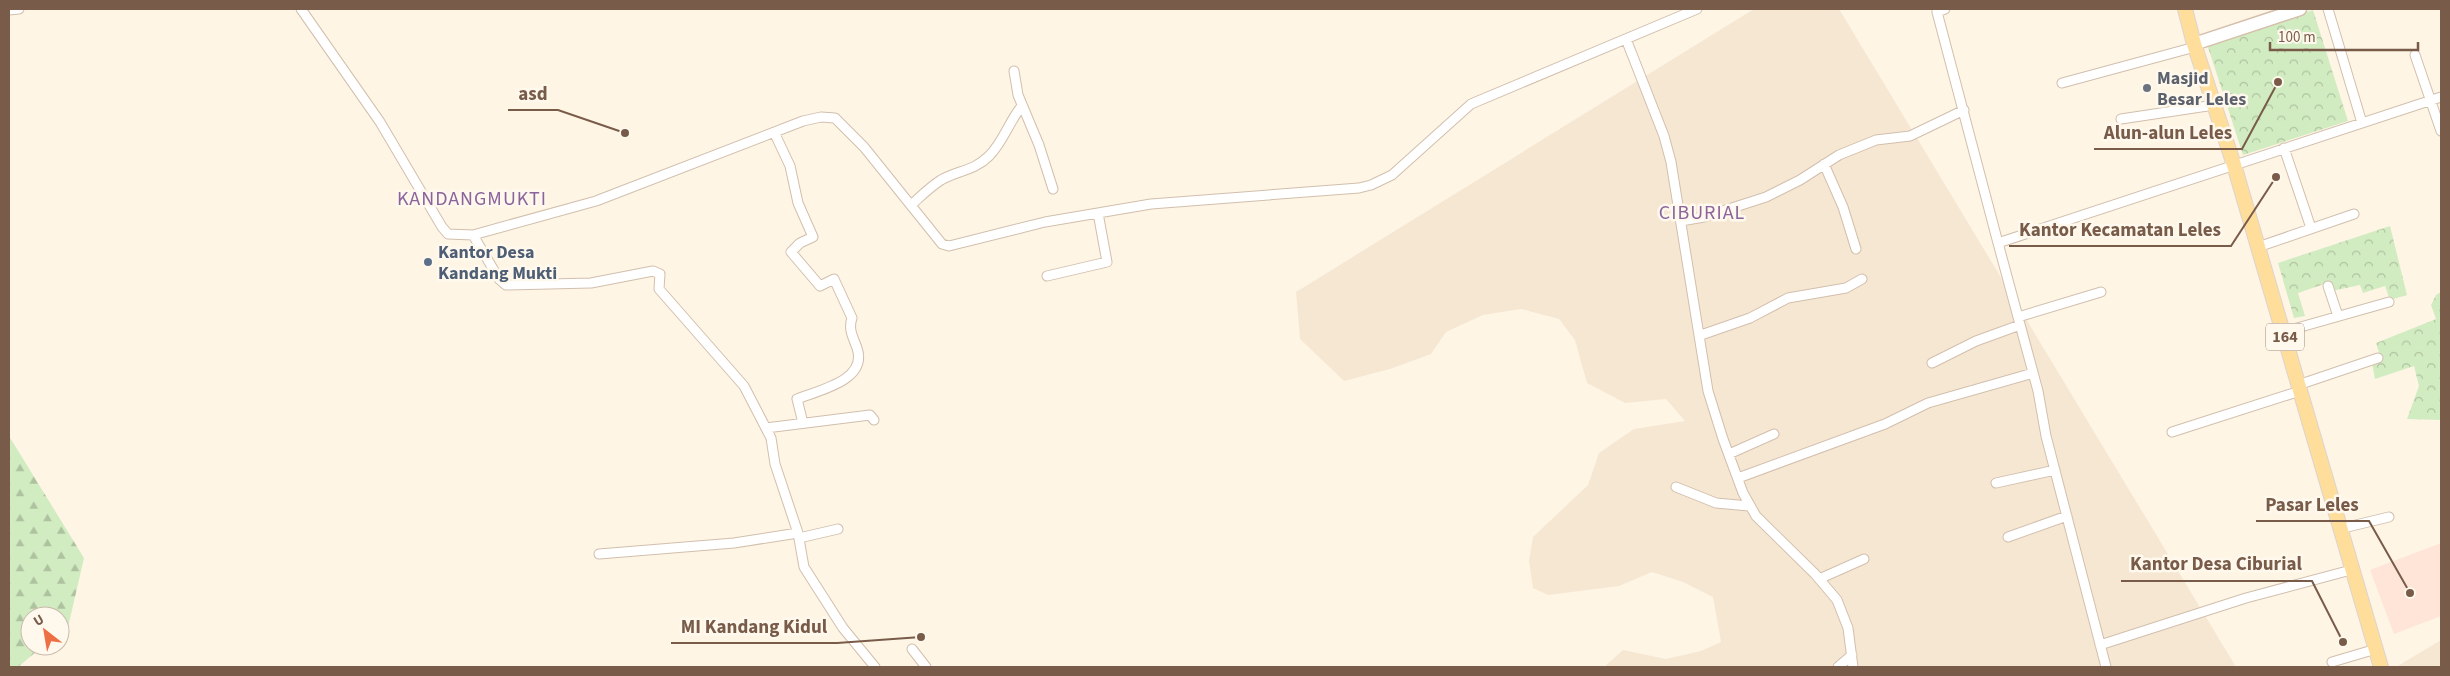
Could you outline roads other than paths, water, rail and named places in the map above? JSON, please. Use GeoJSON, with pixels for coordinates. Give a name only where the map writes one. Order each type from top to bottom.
{"type":"FeatureCollection","features":[{"type":"Feature","properties":{"kind":"main road","name":"164"},"geometry":{"type":"LineString","coordinates":[[2185,9],[2234,165],[2351,570],[2381,667]]}},
{"type":"Feature","properties":{"kind":"street"},"geometry":{"type":"LineString","coordinates":[[9,10],[19,9]]}},
{"type":"Feature","properties":{"kind":"street"},"geometry":{"type":"LineString","coordinates":[[301,9],[380,122],[448,234],[473,235],[596,202],[803,121],[821,117],[835,118],[864,147],[942,244],[949,246],[1045,222],[1098,213],[1189,200],[1359,188],[1371,185],[1392,174],[1471,104],[1697,9]]}},
{"type":"Feature","properties":{"kind":"street"},"geometry":{"type":"LineString","coordinates":[[2062,83],[2195,45],[2300,9]]}},
{"type":"Feature","properties":{"kind":"street"},"geometry":{"type":"LineString","coordinates":[[2328,9],[2362,122]]}},
{"type":"Feature","properties":{"kind":"street"},"geometry":{"type":"LineString","coordinates":[[1939,10],[2033,373],[2055,470],[2106,667]]}},
{"type":"Feature","properties":{"kind":"street"},"geometry":{"type":"LineString","coordinates":[[1626,39],[1666,143],[1701,335],[1708,391],[1728,454],[1749,506],[1762,523],[1819,579],[1836,600],[1844,615],[1853,667]]}},
{"type":"Feature","properties":{"kind":"street"},"geometry":{"type":"LineString","coordinates":[[2415,55],[2441,131]]}},
{"type":"Feature","properties":{"kind":"street"},"geometry":{"type":"LineString","coordinates":[[1014,71],[1021,107],[1029,118],[1053,189]]}},
{"type":"Feature","properties":{"kind":"street"},"geometry":{"type":"LineString","coordinates":[[1998,243],[2441,97]]}},
{"type":"Feature","properties":{"kind":"street"},"geometry":{"type":"LineString","coordinates":[[2121,119],[2214,105]]}},
{"type":"Feature","properties":{"kind":"street"},"geometry":{"type":"LineString","coordinates":[[911,205],[940,180],[973,169],[990,155],[1021,107]]}},
{"type":"Feature","properties":{"kind":"street"},"geometry":{"type":"LineString","coordinates":[[1681,221],[1766,197],[1839,155],[1876,140],[1910,136],[1964,110]]}},
{"type":"Feature","properties":{"kind":"street"},"geometry":{"type":"LineString","coordinates":[[774,132],[790,166],[798,203],[813,236],[800,243],[791,252],[820,286],[834,279],[852,318],[849,326],[860,356],[859,365],[845,379],[797,399],[803,423]]}},
{"type":"Feature","properties":{"kind":"street"},"geometry":{"type":"LineString","coordinates":[[2284,148],[2311,228]]}},
{"type":"Feature","properties":{"kind":"street"},"geometry":{"type":"LineString","coordinates":[[1824,164],[1842,207],[1856,249]]}},
{"type":"Feature","properties":{"kind":"street"},"geometry":{"type":"LineString","coordinates":[[1047,276],[1107,262],[1098,213]]}},
{"type":"Feature","properties":{"kind":"street"},"geometry":{"type":"LineString","coordinates":[[2258,247],[2354,214]]}},
{"type":"Feature","properties":{"kind":"street"},"geometry":{"type":"LineString","coordinates":[[473,235],[499,279],[506,285],[591,283],[653,271],[660,274],[659,289],[744,386],[772,438],[775,464],[799,535],[802,560],[810,579],[843,628],[875,667]]}},
{"type":"Feature","properties":{"kind":"street"},"geometry":{"type":"LineString","coordinates":[[1701,335],[1750,318],[1788,298],[1846,288],[1862,279]]}},
{"type":"Feature","properties":{"kind":"street"},"geometry":{"type":"LineString","coordinates":[[2328,286],[2338,316]]}},
{"type":"Feature","properties":{"kind":"street"},"geometry":{"type":"LineString","coordinates":[[1932,363],[2019,321],[2101,292]]}},
{"type":"Feature","properties":{"kind":"street"},"geometry":{"type":"LineString","coordinates":[[2283,332],[2389,302]]}},
{"type":"Feature","properties":{"kind":"street"},"geometry":{"type":"LineString","coordinates":[[2172,432],[2299,388],[2378,358]]}},
{"type":"Feature","properties":{"kind":"street"},"geometry":{"type":"LineString","coordinates":[[1738,478],[1885,424],[1928,403],[2033,373]]}},
{"type":"Feature","properties":{"kind":"street"},"geometry":{"type":"LineString","coordinates":[[766,428],[870,415],[874,420]]}},
{"type":"Feature","properties":{"kind":"street"},"geometry":{"type":"LineString","coordinates":[[1728,454],[1774,434]]}},
{"type":"Feature","properties":{"kind":"street"},"geometry":{"type":"LineString","coordinates":[[1996,483],[2055,470]]}},
{"type":"Feature","properties":{"kind":"street"},"geometry":{"type":"LineString","coordinates":[[1676,487],[1716,503],[1749,506]]}},
{"type":"Feature","properties":{"kind":"street"},"geometry":{"type":"LineString","coordinates":[[2008,537],[2067,516]]}},
{"type":"Feature","properties":{"kind":"street"},"geometry":{"type":"LineString","coordinates":[[2339,529],[2389,517]]}},
{"type":"Feature","properties":{"kind":"street"},"geometry":{"type":"LineString","coordinates":[[599,554],[734,543],[838,529]]}},
{"type":"Feature","properties":{"kind":"street"},"geometry":{"type":"LineString","coordinates":[[1819,579],[1864,559]]}},
{"type":"Feature","properties":{"kind":"street"},"geometry":{"type":"LineString","coordinates":[[2100,645],[2246,598],[2351,570]]}},
{"type":"Feature","properties":{"kind":"street"},"geometry":{"type":"LineString","coordinates":[[912,649],[926,667]]}},
{"type":"Feature","properties":{"kind":"street"},"geometry":{"type":"LineString","coordinates":[[2332,662],[2376,649]]}},
{"type":"Feature","properties":{"kind":"street"},"geometry":{"type":"LineString","coordinates":[[1838,667],[1852,656]]}},
{"type":"Feature","properties":{"kind":"place","name":"Alun-alun Leles"},"geometry":{"type":"Point","coordinates":[2278,82]}},
{"type":"Feature","properties":{"kind":"place","name":"Masjid Besar Leles"},"geometry":{"type":"Point","coordinates":[2147,88]}},
{"type":"Feature","properties":{"kind":"place","name":"asd"},"geometry":{"type":"Point","coordinates":[625,133]}},
{"type":"Feature","properties":{"kind":"place","name":"Kantor Kecamatan Leles"},"geometry":{"type":"Point","coordinates":[2276,177]}},
{"type":"Feature","properties":{"kind":"place","name":"Kantor Desa Kandang Mukti"},"geometry":{"type":"Point","coordinates":[428,262]}},
{"type":"Feature","properties":{"kind":"place","name":"Pasar Leles"},"geometry":{"type":"Point","coordinates":[2410,593]}},
{"type":"Feature","properties":{"kind":"place","name":"MI Kandang Kidul"},"geometry":{"type":"Point","coordinates":[921,637]}},
{"type":"Feature","properties":{"kind":"place","name":"Kantor Desa Ciburial"},"geometry":{"type":"Point","coordinates":[2343,642]}},
{"type":"Feature","properties":{"kind":"district","name":"KANDANGMUKTI"},"geometry":{"type":"Point","coordinates":[472,199]}},
{"type":"Feature","properties":{"kind":"district","name":"CIBURIAL"},"geometry":{"type":"Point","coordinates":[1702,213]}}]}
